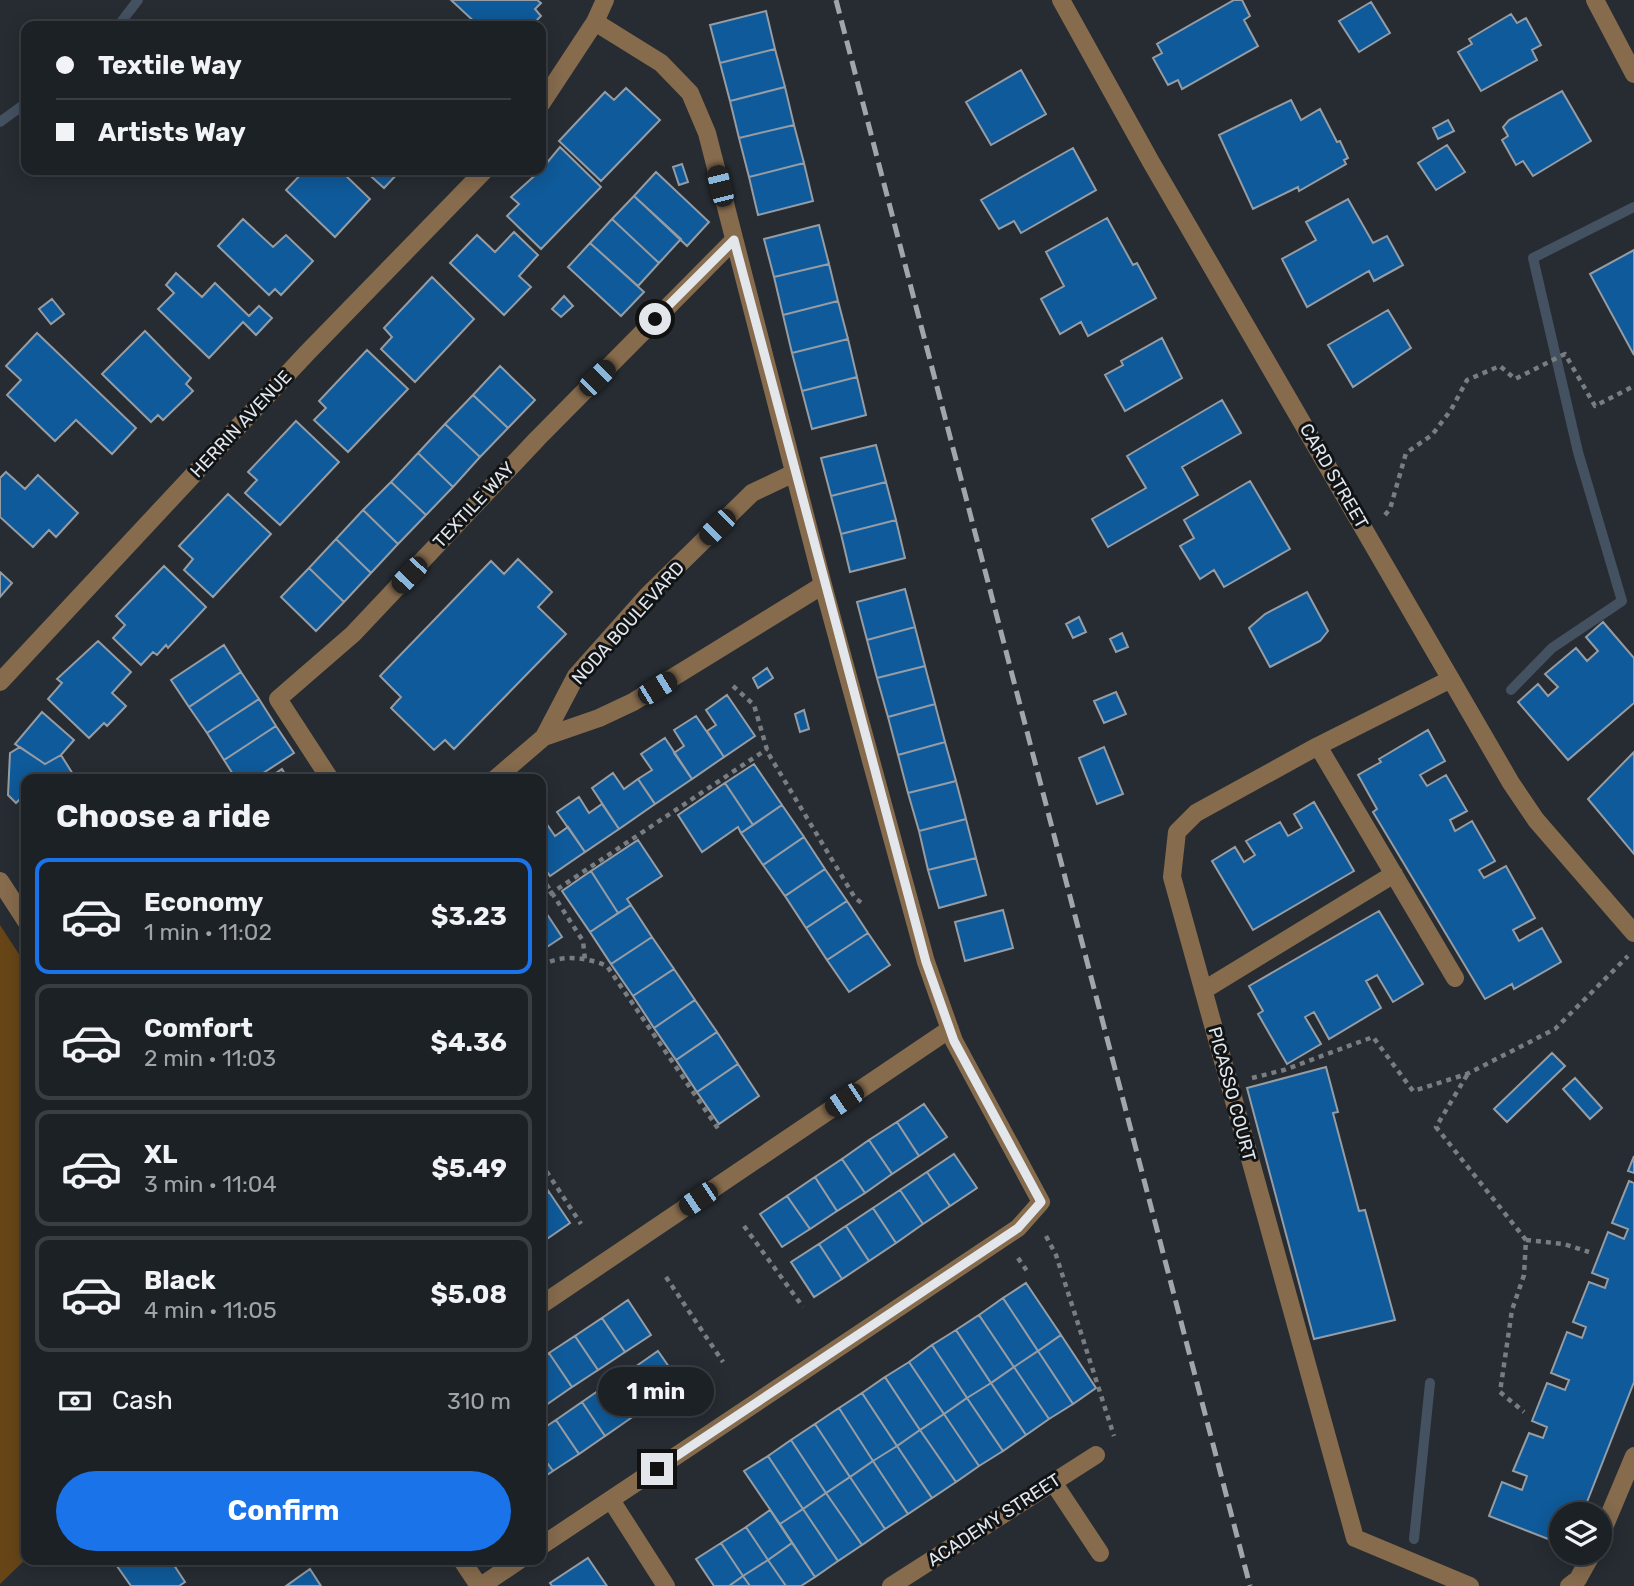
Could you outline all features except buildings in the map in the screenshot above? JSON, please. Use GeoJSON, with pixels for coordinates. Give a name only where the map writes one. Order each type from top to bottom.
{"type":"FeatureCollection","features":[{"type":"Feature","properties":{"kind":"street"},"geometry":{"type":"LineString","coordinates":[[546,96],[595,22],[605,0]]}},
{"type":"Feature","properties":{"kind":"street","name":"CARD STREET"},"geometry":{"type":"LineString","coordinates":[[1061,0],[1451,679],[1536,820],[1633,930]]}},
{"type":"Feature","properties":{"kind":"street"},"geometry":{"type":"LineString","coordinates":[[1595,0],[1634,74]]}},
{"type":"Feature","properties":{"kind":"street"},"geometry":{"type":"LineString","coordinates":[[546,1543],[1018,1228],[1037,1208],[950,1029],[926,962],[794,473],[707,133],[690,93],[662,63],[595,22]]}},
{"type":"Feature","properties":{"kind":"street","name":"HERRIN AVENUE"},"geometry":{"type":"LineString","coordinates":[[0,682],[306,354],[480,175]]}},
{"type":"Feature","properties":{"kind":"street","name":"TEXTILE WAY"},"geometry":{"type":"LineString","coordinates":[[327,774],[278,699],[353,635],[538,438],[734,240]]}},
{"type":"Feature","properties":{"kind":"street","name":"NODA BOULEVARD"},"geometry":{"type":"LineString","coordinates":[[501,774],[544,737],[576,676],[647,596],[752,493],[794,473]]}},
{"type":"Feature","properties":{"kind":"street","name":"NODA BOULEVARD"},"geometry":{"type":"LineString","coordinates":[[544,737],[600,718],[634,702],[824,585]]}},
{"type":"Feature","properties":{"kind":"street","name":"PICASSO COURT"},"geometry":{"type":"LineString","coordinates":[[1451,679],[1318,746],[1196,813],[1177,832],[1172,877],[1355,1538],[1470,1586]]}},
{"type":"Feature","properties":{"kind":"street"},"geometry":{"type":"LineString","coordinates":[[1318,746],[1455,978]]}},
{"type":"Feature","properties":{"kind":"street"},"geometry":{"type":"LineString","coordinates":[[1204,990],[1394,874]]}},
{"type":"Feature","properties":{"kind":"street"},"geometry":{"type":"LineString","coordinates":[[0,881],[21,912]]}},
{"type":"Feature","properties":{"kind":"street"},"geometry":{"type":"LineString","coordinates":[[546,1302],[950,1029]]}},
{"type":"Feature","properties":{"kind":"street","name":"ACADEMY STREET"},"geometry":{"type":"LineString","coordinates":[[891,1586],[1096,1455]]}},
{"type":"Feature","properties":{"kind":"street"},"geometry":{"type":"LineString","coordinates":[[1612,1508],[1634,1455]]}},
{"type":"Feature","properties":{"kind":"street"},"geometry":{"type":"LineString","coordinates":[[1053,1482],[1100,1553]]}},
{"type":"Feature","properties":{"kind":"street"},"geometry":{"type":"LineString","coordinates":[[611,1500],[666,1586]]}},
{"type":"Feature","properties":{"kind":"street"},"geometry":{"type":"LineString","coordinates":[[465,1565],[480,1586],[512,1565]]}},
{"type":"Feature","properties":{"kind":"street"},"geometry":{"type":"LineString","coordinates":[[1569,1586],[1578,1579],[1585,1565]]}},
{"type":"Feature","properties":{"kind":"path"},"geometry":{"type":"LineString","coordinates":[[1366,532],[1390,509],[1406,453],[1432,435],[1451,410],[1467,380],[1500,366],[1515,379],[1565,354],[1595,406],[1634,386]]}},
{"type":"Feature","properties":{"kind":"path"},"geometry":{"type":"LineString","coordinates":[[733,686],[754,705],[766,749],[855,898],[863,904]]}},
{"type":"Feature","properties":{"kind":"path"},"geometry":{"type":"LineString","coordinates":[[546,896],[766,749]]}},
{"type":"Feature","properties":{"kind":"path"},"geometry":{"type":"LineString","coordinates":[[546,883],[583,942],[585,960]]}},
{"type":"Feature","properties":{"kind":"path"},"geometry":{"type":"LineString","coordinates":[[1229,1083],[1284,1070],[1373,1037],[1413,1091],[1467,1074],[1555,1030],[1634,950]]}},
{"type":"Feature","properties":{"kind":"path"},"geometry":{"type":"LineString","coordinates":[[546,963],[554,958],[585,960],[607,966],[719,1130]]}},
{"type":"Feature","properties":{"kind":"path"},"geometry":{"type":"LineString","coordinates":[[1467,1074],[1436,1127],[1526,1240],[1524,1275],[1512,1310],[1500,1392],[1524,1412]]}},
{"type":"Feature","properties":{"kind":"path"},"geometry":{"type":"LineString","coordinates":[[546,1171],[581,1224]]}},
{"type":"Feature","properties":{"kind":"path"},"geometry":{"type":"LineString","coordinates":[[1037,1208],[1056,1255],[1116,1443],[1096,1455]]}},
{"type":"Feature","properties":{"kind":"path"},"geometry":{"type":"LineString","coordinates":[[744,1226],[803,1307]]}},
{"type":"Feature","properties":{"kind":"path"},"geometry":{"type":"LineString","coordinates":[[1526,1240],[1564,1244],[1589,1252]]}},
{"type":"Feature","properties":{"kind":"path"},"geometry":{"type":"LineString","coordinates":[[666,1277],[723,1362]]}},
{"type":"Feature","properties":{"kind":"shaded area"},"geometry":{"type":"Polygon","coordinates":[[[0,925],[21,957],[21,1564],[0,1584],[0,925]]]}},
{"type":"Feature","properties":{"kind":"waterway"},"geometry":{"type":"LineString","coordinates":[[122,21],[138,0]]}},
{"type":"Feature","properties":{"kind":"waterway"},"geometry":{"type":"LineString","coordinates":[[0,122],[21,107]]}},
{"type":"Feature","properties":{"kind":"waterway"},"geometry":{"type":"LineString","coordinates":[[1511,690],[1552,648],[1622,601],[1578,452],[1533,258],[1634,207]]}},
{"type":"Feature","properties":{"kind":"waterway"},"geometry":{"type":"LineString","coordinates":[[1414,1539],[1430,1383]]}},
{"type":"Feature","properties":{"kind":"railway"},"geometry":{"type":"LineString","coordinates":[[836,0],[1250,1586]]}},
{"type":"Feature","properties":{"kind":"route"},"geometry":{"type":"LineString","coordinates":[[655,319],[734,240],[843,659],[926,962],[954,1041],[1027,1170],[1041,1202],[1018,1228],[657,1469]]}}]}
